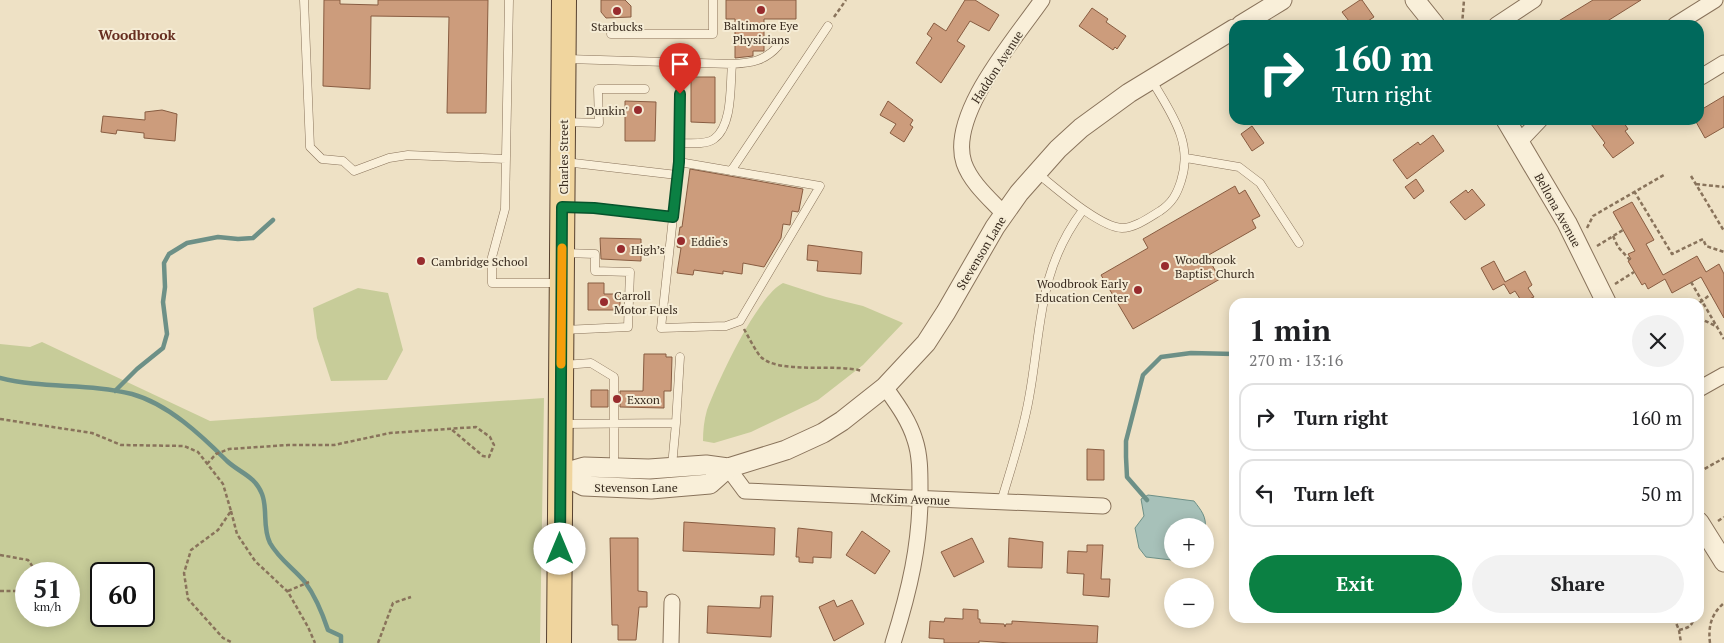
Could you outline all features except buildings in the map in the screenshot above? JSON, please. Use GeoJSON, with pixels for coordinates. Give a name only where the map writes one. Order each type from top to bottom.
{"type":"FeatureCollection","features":[{"type":"Feature","properties":{"kind":"main road","name":"Charles Street"},"geometry":{"type":"LineString","coordinates":[[559,643],[564,0]]}},
{"type":"Feature","properties":{"kind":"street","name":"Haddon Avenue"},"geometry":{"type":"LineString","coordinates":[[1004,214],[973,180],[964,164],[960,145],[962,127],[974,98],[1042,0]]}},
{"type":"Feature","properties":{"kind":"street"},"geometry":{"type":"LineString","coordinates":[[1249,20],[1282,0]]}},
{"type":"Feature","properties":{"kind":"street"},"geometry":{"type":"LineString","coordinates":[[1415,0],[1431,20]]}},
{"type":"Feature","properties":{"kind":"street"},"geometry":{"type":"LineString","coordinates":[[1504,20],[1534,0]]}},
{"type":"Feature","properties":{"kind":"street"},"geometry":{"type":"LineString","coordinates":[[1682,20],[1715,0]]}},
{"type":"Feature","properties":{"kind":"street","name":"Stevenson Lane"},"geometry":{"type":"LineString","coordinates":[[560,474],[584,467],[672,468],[706,465],[728,468],[768,458],[822,433],[884,387],[912,358],[937,328],[1004,214],[1036,173],[1081,128],[1151,79],[1229,32]]}},
{"type":"Feature","properties":{"kind":"street"},"geometry":{"type":"LineString","coordinates":[[1704,76],[1724,63]]}},
{"type":"Feature","properties":{"kind":"street","name":"Bellona Avenue"},"geometry":{"type":"LineString","coordinates":[[1509,125],[1567,223],[1604,298]]}},
{"type":"Feature","properties":{"kind":"street"},"geometry":{"type":"LineString","coordinates":[[1520,141],[1535,125]]}},
{"type":"Feature","properties":{"kind":"street"},"geometry":{"type":"LineString","coordinates":[[1704,386],[1724,375]]}},
{"type":"Feature","properties":{"kind":"street"},"geometry":{"type":"LineString","coordinates":[[884,387],[901,409],[916,441],[919,458],[920,499],[913,577],[893,643]]}},
{"type":"Feature","properties":{"kind":"street","name":"Stevenson Lane"},"geometry":{"type":"LineString","coordinates":[[560,474],[584,486],[650,489],[710,484],[728,468]]}},
{"type":"Feature","properties":{"kind":"street","name":"McKim Avenue"},"geometry":{"type":"LineString","coordinates":[[728,468],[745,491],[1103,506]]}},
{"type":"Feature","properties":{"kind":"street"},"geometry":{"type":"LineString","coordinates":[[1704,530],[1724,562]]}},
{"type":"Feature","properties":{"kind":"street"},"geometry":{"type":"LineString","coordinates":[[671,643],[672,602]]}},
{"type":"Feature","properties":{"kind":"lane"},"geometry":{"type":"LineString","coordinates":[[304,0],[310,148],[322,159],[343,161],[354,171],[389,158],[408,155],[506,159]]}},
{"type":"Feature","properties":{"kind":"lane"},"geometry":{"type":"LineString","coordinates":[[509,0],[505,209],[492,257],[492,283],[562,283]]}},
{"type":"Feature","properties":{"kind":"lane"},"geometry":{"type":"LineString","coordinates":[[611,34],[713,34],[713,0]]}},
{"type":"Feature","properties":{"kind":"lane"},"geometry":{"type":"LineString","coordinates":[[731,171],[828,26]]}},
{"type":"Feature","properties":{"kind":"lane"},"geometry":{"type":"LineString","coordinates":[[564,59],[751,64],[769,56],[778,46]]}},
{"type":"Feature","properties":{"kind":"lane"},"geometry":{"type":"LineString","coordinates":[[679,162],[820,186],[740,321],[726,326],[662,328],[679,162],[680,62]]}},
{"type":"Feature","properties":{"kind":"lane"},"geometry":{"type":"LineString","coordinates":[[679,143],[704,142],[714,139],[728,118],[732,64]]}},
{"type":"Feature","properties":{"kind":"lane"},"geometry":{"type":"LineString","coordinates":[[1036,173],[1083,210],[1108,225],[1123,228],[1141,222],[1168,205],[1178,192],[1186,158],[1184,140],[1178,125],[1151,79]]}},
{"type":"Feature","properties":{"kind":"lane"},"geometry":{"type":"LineString","coordinates":[[563,122],[599,123],[598,89],[645,89]]}},
{"type":"Feature","properties":{"kind":"lane"},"geometry":{"type":"LineString","coordinates":[[1186,158],[1239,167],[1260,183],[1299,243]]}},
{"type":"Feature","properties":{"kind":"lane"},"geometry":{"type":"LineString","coordinates":[[563,162],[583,162],[677,175]]}},
{"type":"Feature","properties":{"kind":"lane"},"geometry":{"type":"LineString","coordinates":[[562,207],[594,208],[673,217]]}},
{"type":"Feature","properties":{"kind":"lane"},"geometry":{"type":"LineString","coordinates":[[1001,502],[1029,400],[1045,291],[1060,244],[1083,210]]}},
{"type":"Feature","properties":{"kind":"lane"},"geometry":{"type":"LineString","coordinates":[[561,330],[628,327],[630,272],[595,271],[595,254],[562,253]]}},
{"type":"Feature","properties":{"kind":"lane"},"geometry":{"type":"LineString","coordinates":[[672,468],[680,357]]}},
{"type":"Feature","properties":{"kind":"lane"},"geometry":{"type":"LineString","coordinates":[[561,365],[592,363],[614,377],[614,468]]}},
{"type":"Feature","properties":{"kind":"lane"},"geometry":{"type":"LineString","coordinates":[[560,424],[676,423]]}},
{"type":"Feature","properties":{"kind":"path"},"geometry":{"type":"LineString","coordinates":[[828,26],[846,0]]}},
{"type":"Feature","properties":{"kind":"path"},"geometry":{"type":"LineString","coordinates":[[1462,20],[1464,0]]}},
{"type":"Feature","properties":{"kind":"path"},"geometry":{"type":"LineString","coordinates":[[1586,229],[1593,216],[1664,175]]}},
{"type":"Feature","properties":{"kind":"path"},"geometry":{"type":"LineString","coordinates":[[1691,176],[1724,231]]}},
{"type":"Feature","properties":{"kind":"path"},"geometry":{"type":"LineString","coordinates":[[1696,184],[1724,187]]}},
{"type":"Feature","properties":{"kind":"path"},"geometry":{"type":"LineString","coordinates":[[1634,192],[1672,254],[1703,239],[1706,246],[1724,252]]}},
{"type":"Feature","properties":{"kind":"path"},"geometry":{"type":"LineString","coordinates":[[1595,247],[1623,230]]}},
{"type":"Feature","properties":{"kind":"path"},"geometry":{"type":"LineString","coordinates":[[1613,236],[1618,247],[1630,260]]}},
{"type":"Feature","properties":{"kind":"path"},"geometry":{"type":"LineString","coordinates":[[1615,284],[1634,272]]}},
{"type":"Feature","properties":{"kind":"path"},"geometry":{"type":"LineString","coordinates":[[1692,282],[1698,298]]}},
{"type":"Feature","properties":{"kind":"path"},"geometry":{"type":"LineString","coordinates":[[1704,299],[1711,294]]}},
{"type":"Feature","properties":{"kind":"path"},"geometry":{"type":"LineString","coordinates":[[1704,308],[1724,339]]}},
{"type":"Feature","properties":{"kind":"path"},"geometry":{"type":"LineString","coordinates":[[1704,320],[1718,327]]}},
{"type":"Feature","properties":{"kind":"path"},"geometry":{"type":"LineString","coordinates":[[740,321],[761,358],[780,365],[804,369],[828,367],[852,368],[862,371]]}},
{"type":"Feature","properties":{"kind":"path"},"geometry":{"type":"LineString","coordinates":[[0,419],[92,433],[121,445],[184,446],[198,452],[223,484],[237,534],[255,561],[288,592],[308,627],[314,643]]}},
{"type":"Feature","properties":{"kind":"path"},"geometry":{"type":"LineString","coordinates":[[207,464],[216,454],[229,449],[288,445],[334,445],[390,433],[476,427],[490,437],[494,445],[492,454],[489,457],[483,456],[452,429]]}},
{"type":"Feature","properties":{"kind":"path"},"geometry":{"type":"LineString","coordinates":[[1704,469],[1724,458]]}},
{"type":"Feature","properties":{"kind":"path"},"geometry":{"type":"LineString","coordinates":[[231,511],[218,530],[191,550],[184,573],[188,599],[223,638],[233,643]]}},
{"type":"Feature","properties":{"kind":"path"},"geometry":{"type":"LineString","coordinates":[[0,554],[28,560],[29,562]]}},
{"type":"Feature","properties":{"kind":"path"},"geometry":{"type":"LineString","coordinates":[[288,592],[309,582]]}},
{"type":"Feature","properties":{"kind":"path"},"geometry":{"type":"LineString","coordinates":[[0,591],[15,591]]}},
{"type":"Feature","properties":{"kind":"path"},"geometry":{"type":"LineString","coordinates":[[378,643],[392,603],[411,597]]}},
{"type":"Feature","properties":{"kind":"path"},"geometry":{"type":"LineString","coordinates":[[1710,643],[1711,620],[1717,609],[1724,603]]}},
{"type":"Feature","properties":{"kind":"path"},"geometry":{"type":"LineString","coordinates":[[1676,623],[1681,643]]}},
{"type":"Feature","properties":{"kind":"path"},"geometry":{"type":"LineString","coordinates":[[1679,630],[1688,628],[1692,623]]}},
{"type":"Feature","properties":{"kind":"green space"},"geometry":{"type":"Polygon","coordinates":[[[783,283],[826,297],[863,306],[903,323],[863,365],[818,400],[751,432],[714,443],[703,441],[707,410],[729,360],[750,321],[773,291],[783,283]]]}},
{"type":"Feature","properties":{"kind":"green space"},"geometry":{"type":"Polygon","coordinates":[[[358,288],[388,293],[403,350],[387,380],[331,381],[317,338],[313,308],[358,288]]]}},
{"type":"Feature","properties":{"kind":"green space"},"geometry":{"type":"Polygon","coordinates":[[[42,342],[210,421],[544,398],[540,643],[0,643],[0,344],[30,347],[42,342]]]}},
{"type":"Feature","properties":{"kind":"water"},"geometry":{"type":"Polygon","coordinates":[[[1148,495],[1194,501],[1204,518],[1164,518],[1164,559],[1146,557],[1139,548],[1135,528],[1144,516],[1141,499],[1148,495]]]}},
{"type":"Feature","properties":{"kind":"waterway"},"geometry":{"type":"LineString","coordinates":[[115,391],[137,369],[163,348],[167,334],[163,302],[165,287],[164,263],[169,254],[187,243],[218,237],[253,238],[273,220]]}},
{"type":"Feature","properties":{"kind":"waterway"},"geometry":{"type":"LineString","coordinates":[[1147,500],[1127,477],[1126,457],[1126,441],[1143,375],[1161,357],[1191,353],[1229,354]]}},
{"type":"Feature","properties":{"kind":"waterway"},"geometry":{"type":"LineString","coordinates":[[0,378],[33,384],[99,388],[132,394],[158,405],[183,422],[227,461],[251,479],[259,488],[264,500],[266,531],[270,543],[282,559],[305,582],[318,605],[328,630],[341,636],[341,643]]}},
{"type":"Feature","properties":{"kind":"slow traffic"},"geometry":{"type":"LineString","coordinates":[[561,364],[562,248]]}},
{"type":"Feature","properties":{"kind":"place","name":"Baltimore Eye Physicians"},"geometry":{"type":"Point","coordinates":[761,10]}},
{"type":"Feature","properties":{"kind":"place","name":"Starbucks"},"geometry":{"type":"Point","coordinates":[617,11]}},
{"type":"Feature","properties":{"kind":"place","name":"Dunkin'"},"geometry":{"type":"Point","coordinates":[638,110]}},
{"type":"Feature","properties":{"kind":"place","name":"Eddie's"},"geometry":{"type":"Point","coordinates":[681,241]}},
{"type":"Feature","properties":{"kind":"place","name":"High’s"},"geometry":{"type":"Point","coordinates":[621,249]}},
{"type":"Feature","properties":{"kind":"place","name":"Cambridge School"},"geometry":{"type":"Point","coordinates":[421,261]}},
{"type":"Feature","properties":{"kind":"place","name":"Woodbrook Baptist Church"},"geometry":{"type":"Point","coordinates":[1165,266]}},
{"type":"Feature","properties":{"kind":"place","name":"Woodbrook Early Education Center"},"geometry":{"type":"Point","coordinates":[1138,290]}},
{"type":"Feature","properties":{"kind":"place","name":"Carroll Motor Fuels"},"geometry":{"type":"Point","coordinates":[604,302]}},
{"type":"Feature","properties":{"kind":"place","name":"Exxon"},"geometry":{"type":"Point","coordinates":[617,399]}},
{"type":"Feature","properties":{"kind":"district","name":"Woodbrook"},"geometry":{"type":"Point","coordinates":[137,34]}},
{"type":"Feature","properties":{"kind":"route"},"geometry":{"type":"LineString","coordinates":[[560,549],[562,207],[594,208],[673,217],[679,162],[680,94]]}}]}
